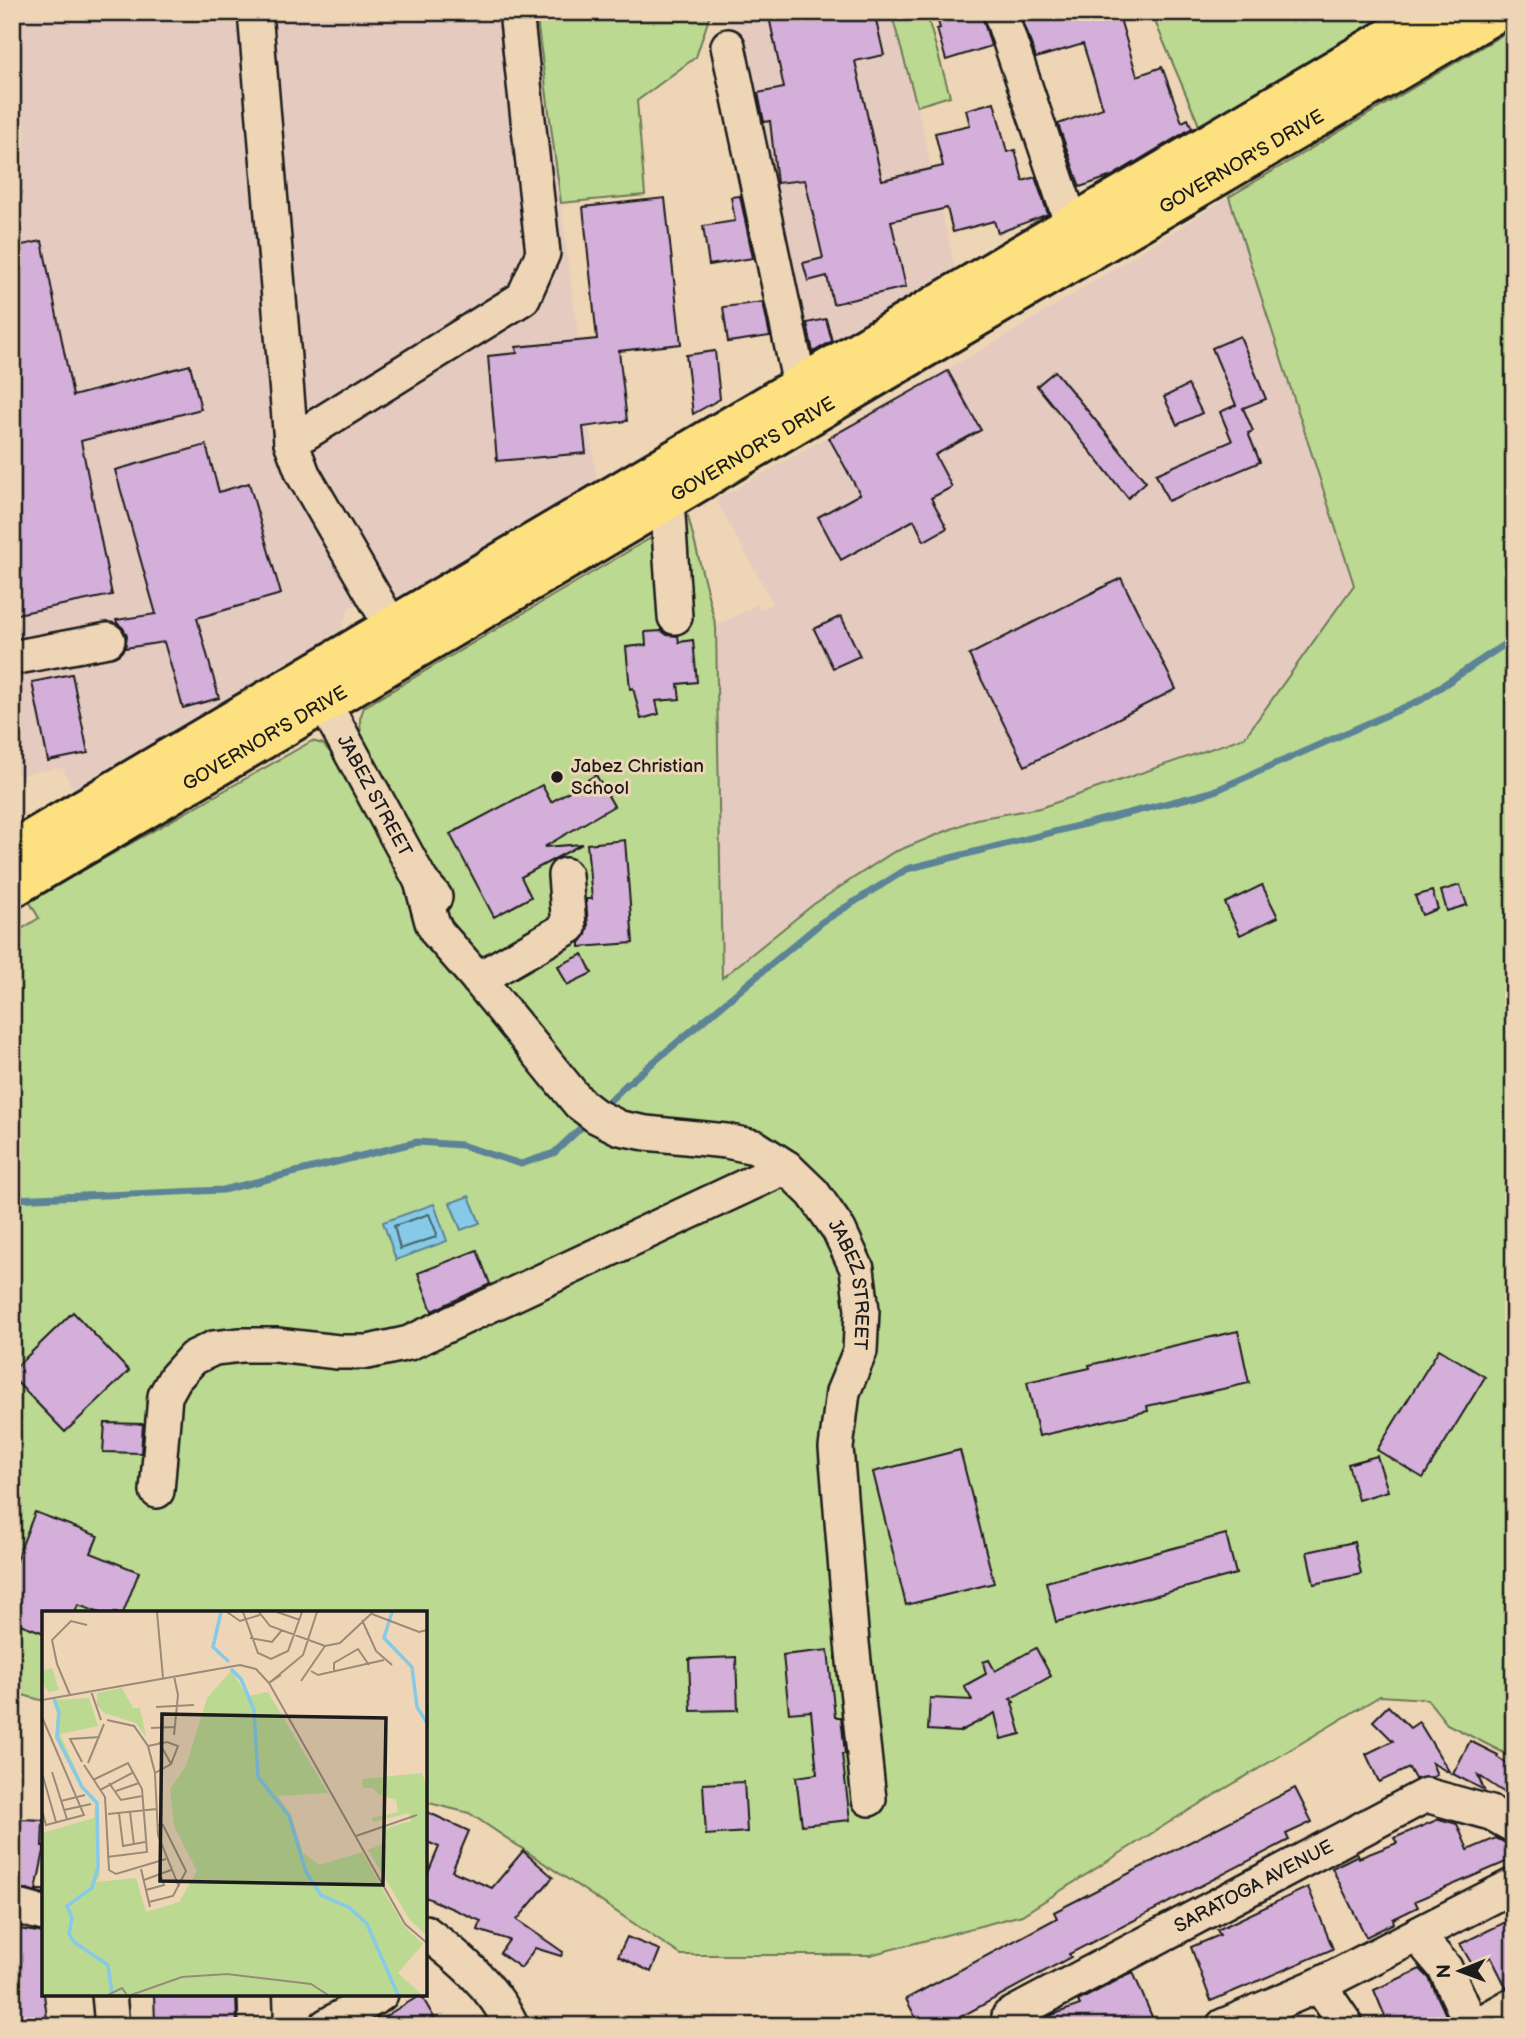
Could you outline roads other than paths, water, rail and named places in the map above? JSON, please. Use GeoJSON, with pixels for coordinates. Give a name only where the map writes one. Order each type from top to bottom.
{"type":"FeatureCollection","features":[{"type":"Feature","properties":{"kind":"highway","name":"GOVERNOR'S DRIVE"},"geometry":{"type":"LineString","coordinates":[[400,641],[667,501],[1432,12]]}},
{"type":"Feature","properties":{"kind":"highway","name":"GOVERNOR'S DRIVE"},"geometry":{"type":"LineString","coordinates":[[12,888],[317,690],[400,641],[800,386],[1077,240],[1497,12]]}},
{"type":"Feature","properties":{"kind":"highway","name":"GOVERNOR'S DRIVE"},"geometry":{"type":"LineString","coordinates":[[12,851],[317,690]]}},
{"type":"Feature","properties":{"kind":"street"},"geometry":{"type":"LineString","coordinates":[[255,12],[292,442],[303,474],[400,641]]}},
{"type":"Feature","properties":{"kind":"street"},"geometry":{"type":"LineString","coordinates":[[292,442],[523,298],[543,253],[516,12]]}},
{"type":"Feature","properties":{"kind":"street"},"geometry":{"type":"LineString","coordinates":[[1000,12],[1077,240]]}},
{"type":"Feature","properties":{"kind":"street"},"geometry":{"type":"LineString","coordinates":[[728,46],[800,386]]}},
{"type":"Feature","properties":{"kind":"street"},"geometry":{"type":"LineString","coordinates":[[667,501],[675,617]]}},
{"type":"Feature","properties":{"kind":"street"},"geometry":{"type":"LineString","coordinates":[[12,658],[108,640]]}},
{"type":"Feature","properties":{"kind":"street","name":"JABEZ STREET"},"geometry":{"type":"LineString","coordinates":[[317,690],[421,881],[448,913],[478,979],[579,1103],[596,1116],[620,1128],[755,1147],[786,1167],[813,1193],[839,1230],[857,1269],[862,1310],[860,1351],[843,1392],[836,1448],[852,1643],[869,1799]]}},
{"type":"Feature","properties":{"kind":"street"},"geometry":{"type":"LineString","coordinates":[[478,979],[569,927],[565,875]]}},
{"type":"Feature","properties":{"kind":"street"},"geometry":{"type":"LineString","coordinates":[[157,1491],[165,1396],[175,1378],[193,1358],[214,1348],[241,1345],[368,1352],[410,1343],[786,1167]]}},
{"type":"Feature","properties":{"kind":"street","name":"SARATOGA AVENUE"},"geometry":{"type":"LineString","coordinates":[[1009,2026],[1009,2016],[1426,1795],[1491,1813],[1514,1826]]}},
{"type":"Feature","properties":{"kind":"street"},"geometry":{"type":"LineString","coordinates":[[1223,2026],[1319,1985],[1514,1885]]}},
{"type":"Feature","properties":{"kind":"street"},"geometry":{"type":"LineString","coordinates":[[12,1909],[22,1908],[42,1913]]}},
{"type":"Feature","properties":{"kind":"street"},"geometry":{"type":"LineString","coordinates":[[1417,1935],[1445,1968],[1474,2026],[1514,2004]]}},
{"type":"Feature","properties":{"kind":"street"},"geometry":{"type":"LineString","coordinates":[[427,1936],[439,1961],[482,1980],[512,2026]]}},
{"type":"Feature","properties":{"kind":"street"},"geometry":{"type":"LineString","coordinates":[[1319,1985],[1347,2026]]}},
{"type":"Feature","properties":{"kind":"street"},"geometry":{"type":"LineString","coordinates":[[109,1996],[112,2026]]}},
{"type":"Feature","properties":{"kind":"street"},"geometry":{"type":"LineString","coordinates":[[255,1996],[256,2026]]}},
{"type":"Feature","properties":{"kind":"street"},"geometry":{"type":"LineString","coordinates":[[326,2026],[378,1996]]}},
{"type":"Feature","properties":{"kind":"water"},"geometry":{"type":"Polygon","coordinates":[[[469,1196],[480,1223],[461,1230],[450,1203],[469,1196]]]}},
{"type":"Feature","properties":{"kind":"water"},"geometry":{"type":"Polygon","coordinates":[[[434,1204],[447,1241],[396,1260],[383,1222],[434,1204]]]}},
{"type":"Feature","properties":{"kind":"waterway"},"geometry":{"type":"LineString","coordinates":[[602,1108],[822,922],[907,869],[1212,792],[1421,700],[1514,638]]}},
{"type":"Feature","properties":{"kind":"waterway"},"geometry":{"type":"LineString","coordinates":[[12,1199],[223,1190],[417,1142],[461,1145],[521,1164],[554,1153],[588,1121]]}},
{"type":"Feature","properties":{"kind":"place","name":"Jabez Christian School"},"geometry":{"type":"Point","coordinates":[557,777]}}]}
